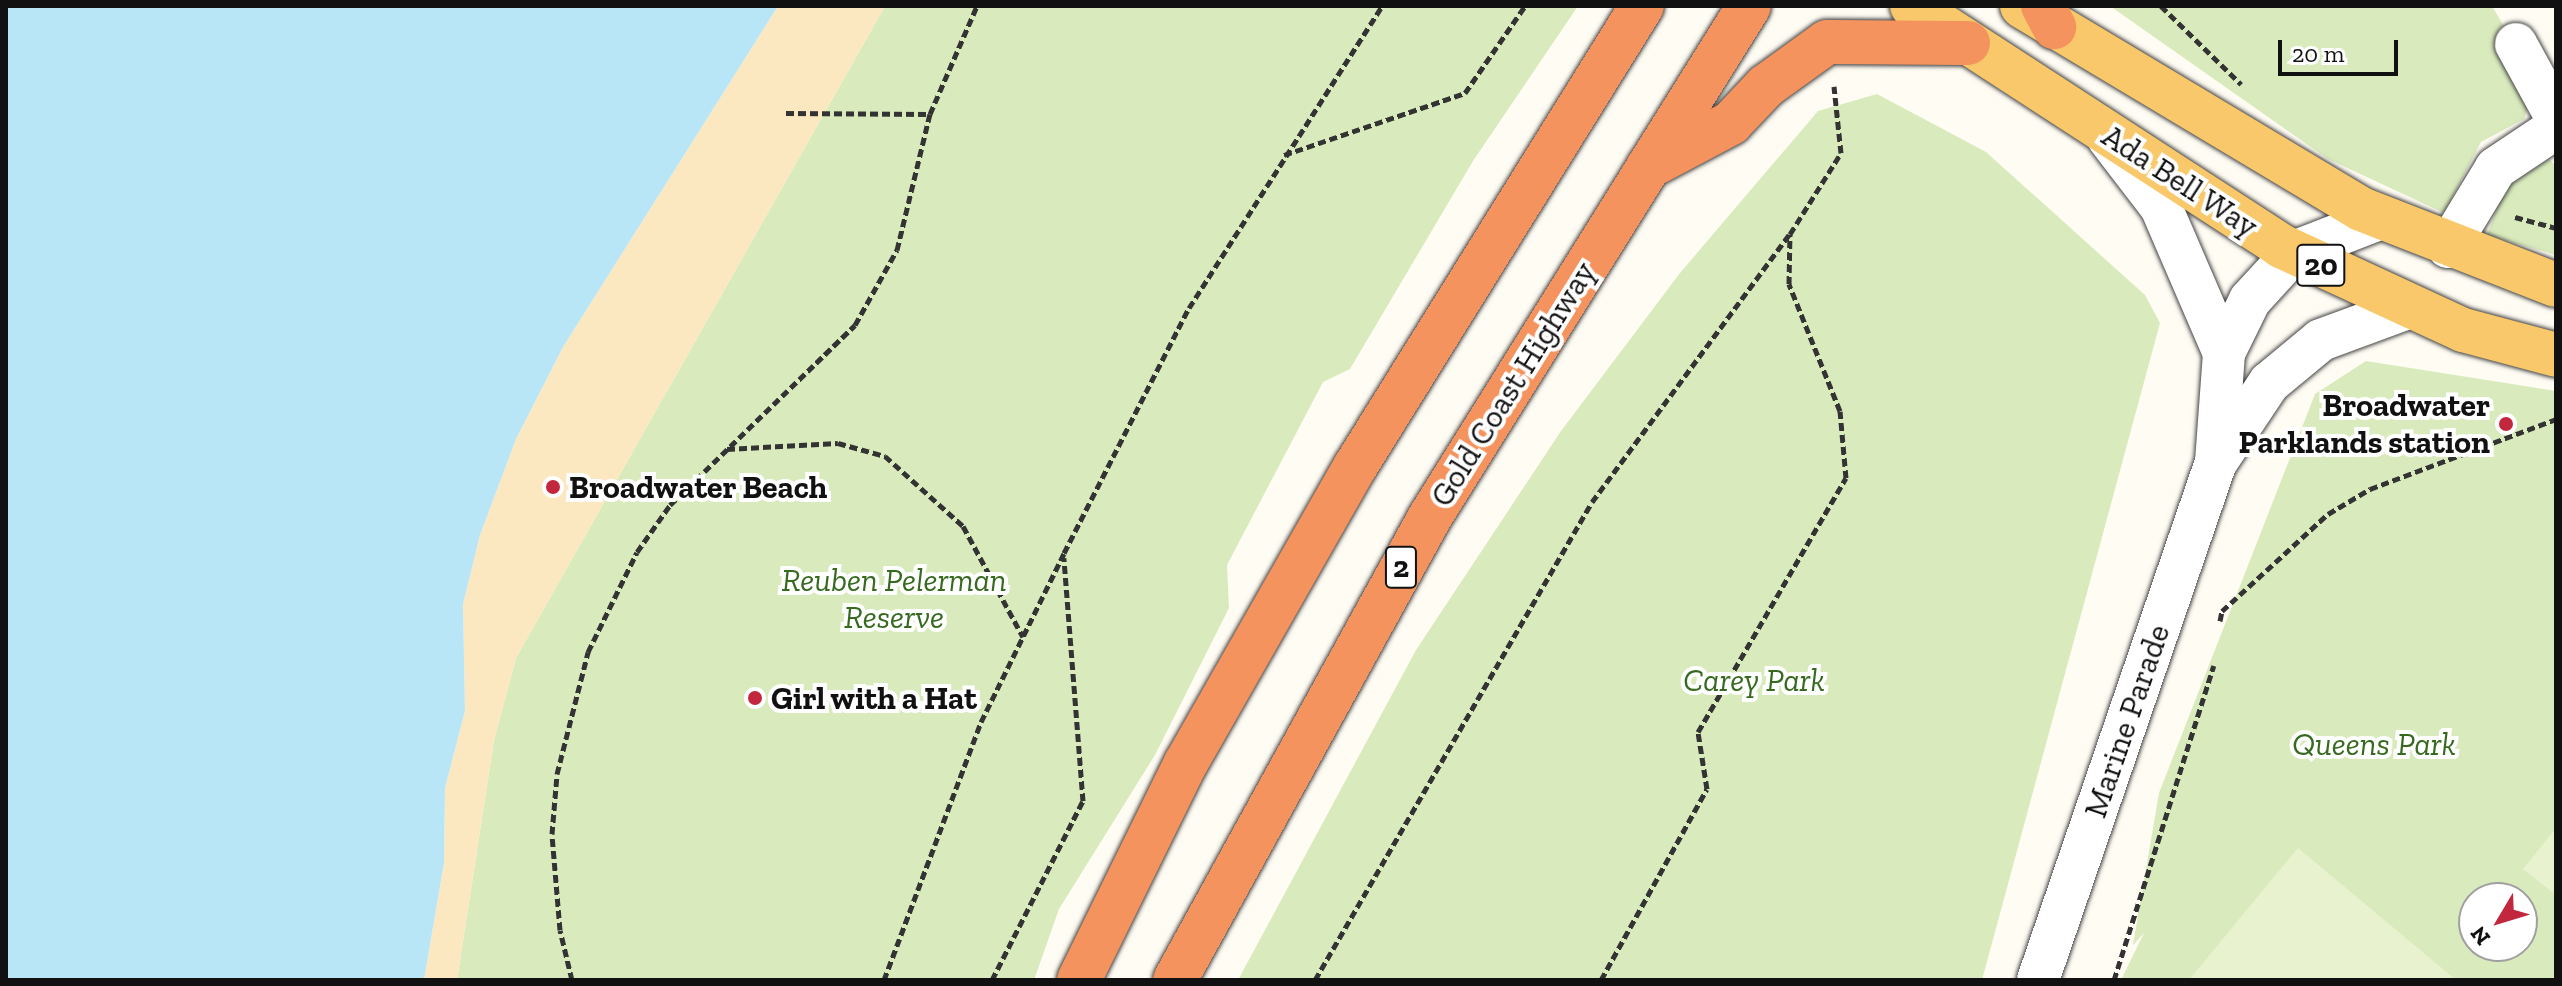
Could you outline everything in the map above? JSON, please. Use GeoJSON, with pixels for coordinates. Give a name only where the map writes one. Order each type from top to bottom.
{"type":"FeatureCollection","features":[{"type":"Feature","properties":{"kind":"highway"},"geometry":{"type":"LineString","coordinates":[[1079,980],[1186,763],[1355,467],[1642,6]]}},
{"type":"Feature","properties":{"kind":"highway","name":"Gold Coast Highway"},"geometry":{"type":"LineString","coordinates":[[1175,980],[1430,517],[1749,6]]}},
{"type":"Feature","properties":{"kind":"highway"},"geometry":{"type":"LineString","coordinates":[[1648,167],[1731,123],[1766,86],[1827,42],[1968,43]]}},
{"type":"Feature","properties":{"kind":"main road","name":"Ada Bell Way"},"geometry":{"type":"LineString","coordinates":[[1912,6],[2294,252],[2408,308],[2556,355]]}},
{"type":"Feature","properties":{"kind":"main road","name":"Ada Bell Way"},"geometry":{"type":"LineString","coordinates":[[2040,13],[2381,218],[2448,247],[2556,285]]}},
{"type":"Feature","properties":{"kind":"street"},"geometry":{"type":"LineString","coordinates":[[2516,44],[2556,117]]}},
{"type":"Feature","properties":{"kind":"street"},"geometry":{"type":"LineString","coordinates":[[2448,247],[2496,168],[2556,128]]}},
{"type":"Feature","properties":{"kind":"street"},"geometry":{"type":"LineString","coordinates":[[2105,133],[2161,207],[2224,353]]}},
{"type":"Feature","properties":{"kind":"street","name":"Marine Parade"},"geometry":{"type":"LineString","coordinates":[[2038,980],[2216,462],[2224,353],[2250,300],[2294,252],[2381,218]]}},
{"type":"Feature","properties":{"kind":"street","name":"Marine Parade"},"geometry":{"type":"LineString","coordinates":[[2216,462],[2269,383],[2321,340],[2408,308]]}},
{"type":"Feature","properties":{"kind":"path"},"geometry":{"type":"LineString","coordinates":[[572,980],[560,930],[552,834],[557,774],[588,652],[637,552],[670,505],[855,325],[897,250],[930,114],[977,6]]}},
{"type":"Feature","properties":{"kind":"path"},"geometry":{"type":"LineString","coordinates":[[884,980],[981,722],[1189,308],[1283,156],[1382,6]]}},
{"type":"Feature","properties":{"kind":"path"},"geometry":{"type":"LineString","coordinates":[[1283,156],[1465,93],[1525,6]]}},
{"type":"Feature","properties":{"kind":"path"},"geometry":{"type":"LineString","coordinates":[[2161,6],[2252,92]]}},
{"type":"Feature","properties":{"kind":"path"},"geometry":{"type":"LineString","coordinates":[[1315,980],[1592,502],[1790,234],[1841,153],[1827,42]]}},
{"type":"Feature","properties":{"kind":"path"},"geometry":{"type":"LineString","coordinates":[[786,113],[930,114]]}},
{"type":"Feature","properties":{"kind":"path"},"geometry":{"type":"LineString","coordinates":[[1601,980],[1707,789],[1698,732],[1846,478],[1840,411],[1789,284],[1790,234]]}},
{"type":"Feature","properties":{"kind":"path"},"geometry":{"type":"LineString","coordinates":[[2220,621],[2222,611],[2339,508],[2482,443],[2556,419]]}},
{"type":"Feature","properties":{"kind":"path"},"geometry":{"type":"LineString","coordinates":[[726,449],[838,443],[885,456],[963,526],[1023,637]]}},
{"type":"Feature","properties":{"kind":"path"},"geometry":{"type":"LineString","coordinates":[[992,980],[1083,801],[1064,553]]}},
{"type":"Feature","properties":{"kind":"path"},"geometry":{"type":"LineString","coordinates":[[2114,980],[2214,665]]}},
{"type":"Feature","properties":{"kind":"green space","name":"Reuben Pelerman Reserve"},"geometry":{"type":"Polygon","coordinates":[[[885,6],[1578,6],[1473,161],[1350,369],[1323,382],[1227,565],[1229,608],[1155,755],[1059,909],[1034,980],[457,980],[494,740],[516,658],[885,6]]]}},
{"type":"Feature","properties":{"kind":"green space"},"geometry":{"type":"Polygon","coordinates":[[[2110,6],[2492,6],[2538,84],[2524,119],[2481,142],[2444,213],[2328,159],[2110,6]]]}},
{"type":"Feature","properties":{"kind":"green space","name":"Carey Park"},"geometry":{"type":"Polygon","coordinates":[[[1877,94],[1986,152],[2145,295],[2160,323],[1982,980],[1238,980],[1416,650],[1561,431],[1680,273],[1818,111],[1877,94]]]}},
{"type":"Feature","properties":{"kind":"green space"},"geometry":{"type":"Polygon","coordinates":[[[2549,159],[2556,166],[2556,255],[2487,235],[2504,189],[2549,159]]]}},
{"type":"Feature","properties":{"kind":"green space","name":"Queens Park"},"geometry":{"type":"Polygon","coordinates":[[[2366,361],[2556,391],[2556,980],[2121,980],[2144,933],[2133,945],[2159,793],[2315,394],[2366,361]]]}},
{"type":"Feature","properties":{"kind":"green space"},"geometry":{"type":"Polygon","coordinates":[[[2556,828],[2556,895],[2523,869],[2556,828]]]}},
{"type":"Feature","properties":{"kind":"green space"},"geometry":{"type":"Polygon","coordinates":[[[2298,848],[2456,980],[2189,980],[2298,848]]]}},
{"type":"Feature","properties":{"kind":"sand","name":"Broadwater Beach"},"geometry":{"type":"Polygon","coordinates":[[[778,6],[885,6],[516,658],[494,740],[457,980],[424,980],[444,863],[445,788],[465,711],[463,604],[480,535],[516,439],[563,347],[778,6]]]}},
{"type":"Feature","properties":{"kind":"water"},"geometry":{"type":"Polygon","coordinates":[[[6,6],[778,6],[563,347],[516,439],[480,535],[463,604],[465,711],[445,788],[444,863],[424,980],[6,980],[6,6]]]}},
{"type":"Feature","properties":{"kind":"place","name":"Broadwater Parklands station"},"geometry":{"type":"Point","coordinates":[2506,424]}},
{"type":"Feature","properties":{"kind":"place","name":"Broadwater Beach"},"geometry":{"type":"Point","coordinates":[553,487]}},
{"type":"Feature","properties":{"kind":"place","name":"Girl with a Hat"},"geometry":{"type":"Point","coordinates":[755,698]}}]}
